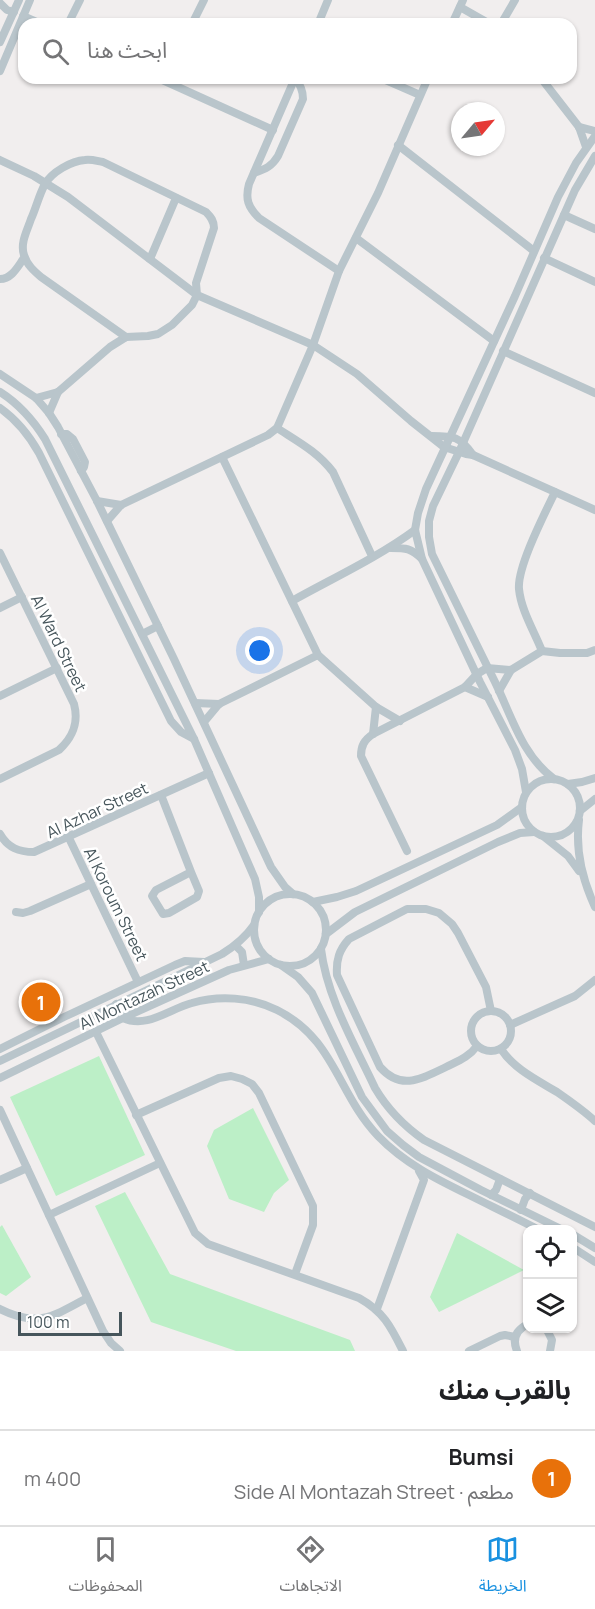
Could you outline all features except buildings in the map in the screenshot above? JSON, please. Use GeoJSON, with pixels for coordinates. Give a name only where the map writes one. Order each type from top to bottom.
{"type":"FeatureCollection","features":[{"type":"Feature","properties":{"kind":"street"},"geometry":{"type":"LineString","coordinates":[[0,42],[19,0]]}},
{"type":"Feature","properties":{"kind":"street"},"geometry":{"type":"LineString","coordinates":[[28,18],[23,16],[30,0]]}},
{"type":"Feature","properties":{"kind":"street"},"geometry":{"type":"LineString","coordinates":[[71,18],[80,0]]}},
{"type":"Feature","properties":{"kind":"street"},"geometry":{"type":"LineString","coordinates":[[195,18],[204,0]]}},
{"type":"Feature","properties":{"kind":"street"},"geometry":{"type":"LineString","coordinates":[[320,18],[328,0]]}},
{"type":"Feature","properties":{"kind":"street"},"geometry":{"type":"LineString","coordinates":[[504,18],[515,0]]}},
{"type":"Feature","properties":{"kind":"street"},"geometry":{"type":"LineString","coordinates":[[0,1],[7,10],[14,12]]}},
{"type":"Feature","properties":{"kind":"street"},"geometry":{"type":"LineString","coordinates":[[455,18],[461,4],[481,18]]}},
{"type":"Feature","properties":{"kind":"street"},"geometry":{"type":"LineString","coordinates":[[0,71],[18,28]]}},
{"type":"Feature","properties":{"kind":"street"},"geometry":{"type":"LineString","coordinates":[[174,84],[273,130]]}},
{"type":"Feature","properties":{"kind":"street"},"geometry":{"type":"LineString","coordinates":[[292,84],[246,193],[247,201],[250,210],[259,218],[339,271]]}},
{"type":"Feature","properties":{"kind":"street"},"geometry":{"type":"LineString","coordinates":[[254,173],[267,169],[278,156],[303,99],[300,84]]}},
{"type":"Feature","properties":{"kind":"street"},"geometry":{"type":"LineString","coordinates":[[395,84],[420,95]]}},
{"type":"Feature","properties":{"kind":"street"},"geometry":{"type":"LineString","coordinates":[[107,521],[121,505],[268,435],[277,428],[313,345],[339,271],[378,193],[425,84]]}},
{"type":"Feature","properties":{"kind":"street"},"geometry":{"type":"LineString","coordinates":[[546,84],[579,127],[586,147]]}},
{"type":"Feature","properties":{"kind":"street"},"geometry":{"type":"LineString","coordinates":[[579,127],[595,131]]}},
{"type":"Feature","properties":{"kind":"street"},"geometry":{"type":"LineString","coordinates":[[526,792],[519,759],[422,559],[415,530],[417,513],[444,447],[563,189],[576,163],[595,136]]}},
{"type":"Feature","properties":{"kind":"street"},"geometry":{"type":"LineString","coordinates":[[398,145],[534,251]]}},
{"type":"Feature","properties":{"kind":"street"},"geometry":{"type":"LineString","coordinates":[[595,156],[586,168],[544,258],[433,506],[429,521],[432,554],[528,752],[543,771],[554,779],[568,784],[595,778]]}},
{"type":"Feature","properties":{"kind":"street"},"geometry":{"type":"LineString","coordinates":[[0,160],[68,197],[197,295],[313,345],[357,374],[444,447],[473,455],[595,510]]}},
{"type":"Feature","properties":{"kind":"street"},"geometry":{"type":"LineString","coordinates":[[36,398],[58,392],[110,347],[126,337],[148,336],[165,330],[177,322],[192,305],[197,295],[196,283],[214,228],[214,223],[206,212],[103,162],[91,160],[74,162],[45,183],[25,235],[22,247],[24,258],[41,277],[126,337]]}},
{"type":"Feature","properties":{"kind":"street"},"geometry":{"type":"LineString","coordinates":[[150,259],[176,198]]}},
{"type":"Feature","properties":{"kind":"street"},"geometry":{"type":"LineString","coordinates":[[564,215],[595,230]]}},
{"type":"Feature","properties":{"kind":"street"},"geometry":{"type":"LineString","coordinates":[[356,238],[494,341]]}},
{"type":"Feature","properties":{"kind":"street"},"geometry":{"type":"LineString","coordinates":[[0,279],[11,276],[24,258]]}},
{"type":"Feature","properties":{"kind":"street"},"geometry":{"type":"LineString","coordinates":[[544,258],[595,282]]}},
{"type":"Feature","properties":{"kind":"street"},"geometry":{"type":"LineString","coordinates":[[515,296],[524,302]]}},
{"type":"Feature","properties":{"kind":"street"},"geometry":{"type":"LineString","coordinates":[[110,326],[110,347]]}},
{"type":"Feature","properties":{"kind":"street"},"geometry":{"type":"LineString","coordinates":[[503,351],[595,393]]}},
{"type":"Feature","properties":{"kind":"street"},"geometry":{"type":"LineString","coordinates":[[0,374],[36,398],[49,413],[61,434],[97,501],[158,626],[271,867],[293,894]]}},
{"type":"Feature","properties":{"kind":"street"},"geometry":{"type":"LineString","coordinates":[[0,392],[22,409],[45,439],[194,739],[256,882],[259,912],[254,925],[255,938],[260,950],[269,960],[298,977],[312,993],[352,1079],[387,1131],[419,1156],[552,1225]]}},
{"type":"Feature","properties":{"kind":"street"},"geometry":{"type":"LineString","coordinates":[[49,413],[58,392]]}},
{"type":"Feature","properties":{"kind":"street"},"geometry":{"type":"LineString","coordinates":[[0,408],[20,425],[32,441],[171,721],[181,732],[194,739]]}},
{"type":"Feature","properties":{"kind":"street"},"geometry":{"type":"LineString","coordinates":[[277,428],[325,461],[333,472],[372,556]]}},
{"type":"Feature","properties":{"kind":"street"},"geometry":{"type":"LineString","coordinates":[[432,436],[450,437],[463,442],[473,455]]}},
{"type":"Feature","properties":{"kind":"street"},"geometry":{"type":"LineString","coordinates":[[222,457],[318,655],[376,706],[400,721]]}},
{"type":"Feature","properties":{"kind":"street"},"geometry":{"type":"LineString","coordinates":[[542,651],[521,601],[519,580],[533,539],[555,492]]}},
{"type":"Feature","properties":{"kind":"street"},"geometry":{"type":"LineString","coordinates":[[97,501],[121,505]]}},
{"type":"Feature","properties":{"kind":"street"},"geometry":{"type":"LineString","coordinates":[[292,601],[372,556],[391,548],[415,530]]}},
{"type":"Feature","properties":{"kind":"street"},"geometry":{"type":"LineString","coordinates":[[391,548],[409,549],[422,559]]}},
{"type":"Feature","properties":{"kind":"street","name":"Al Ward Street"},"geometry":{"type":"LineString","coordinates":[[0,553],[76,710],[72,735],[59,750],[0,779]]}},
{"type":"Feature","properties":{"kind":"street"},"geometry":{"type":"LineString","coordinates":[[422,559],[432,554]]}},
{"type":"Feature","properties":{"kind":"street"},"geometry":{"type":"LineString","coordinates":[[0,608],[22,597]]}},
{"type":"Feature","properties":{"kind":"street"},"geometry":{"type":"LineString","coordinates":[[142,634],[158,626]]}},
{"type":"Feature","properties":{"kind":"street"},"geometry":{"type":"LineString","coordinates":[[499,691],[510,670],[542,651],[587,653],[595,650]]}},
{"type":"Feature","properties":{"kind":"street"},"geometry":{"type":"LineString","coordinates":[[204,723],[219,704],[318,655]]}},
{"type":"Feature","properties":{"kind":"street"},"geometry":{"type":"LineString","coordinates":[[0,696],[57,668]]}},
{"type":"Feature","properties":{"kind":"street"},"geometry":{"type":"LineString","coordinates":[[407,851],[361,756],[363,743],[368,737],[465,687],[477,674],[487,668],[510,670]]}},
{"type":"Feature","properties":{"kind":"street"},"geometry":{"type":"LineString","coordinates":[[465,687],[488,697]]}},
{"type":"Feature","properties":{"kind":"street"},"geometry":{"type":"LineString","coordinates":[[195,703],[219,704]]}},
{"type":"Feature","properties":{"kind":"street"},"geometry":{"type":"LineString","coordinates":[[374,734],[376,706]]}},
{"type":"Feature","properties":{"kind":"street","name":"Al Azhar Street"},"geometry":{"type":"LineString","coordinates":[[0,834],[12,848],[23,852],[34,852],[209,773]]}},
{"type":"Feature","properties":{"kind":"street"},"geometry":{"type":"LineString","coordinates":[[554,779],[538,781],[526,792],[522,807],[523,817],[527,825],[568,856],[582,874]]}},
{"type":"Feature","properties":{"kind":"street"},"geometry":{"type":"LineString","coordinates":[[568,784],[578,796],[580,813],[577,835],[582,874],[595,908]]}},
{"type":"Feature","properties":{"kind":"street"},"geometry":{"type":"LineString","coordinates":[[161,795],[199,891],[197,897],[169,914],[163,914],[152,896],[153,893],[191,872]]}},
{"type":"Feature","properties":{"kind":"street"},"geometry":{"type":"LineString","coordinates":[[326,934],[355,912],[498,842],[520,833],[560,836],[569,831],[580,813],[595,799]]}},
{"type":"Feature","properties":{"kind":"street"},"geometry":{"type":"LineString","coordinates":[[313,902],[356,891],[497,825],[522,807]]}},
{"type":"Feature","properties":{"kind":"street","name":"Al Koroum Street"},"geometry":{"type":"LineString","coordinates":[[69,838],[138,982]]}},
{"type":"Feature","properties":{"kind":"street"},"geometry":{"type":"LineString","coordinates":[[16,912],[30,911],[91,884]]}},
{"type":"Feature","properties":{"kind":"street"},"geometry":{"type":"LineString","coordinates":[[259,912],[277,896],[293,894],[303,896],[313,902],[324,916],[326,934],[316,956],[308,962],[290,966],[281,965]]}},
{"type":"Feature","properties":{"kind":"street"},"geometry":{"type":"LineString","coordinates":[[477,1046],[465,1058],[421,1079],[405,1081],[390,1076],[380,1066],[337,975],[338,955],[342,946],[349,939],[407,909],[432,910],[445,917],[457,931],[486,987],[491,1011]]}},
{"type":"Feature","properties":{"kind":"street","name":"Al Montazah Street"},"geometry":{"type":"LineString","coordinates":[[0,1061],[236,946],[254,925]]}},
{"type":"Feature","properties":{"kind":"street"},"geometry":{"type":"LineString","coordinates":[[236,946],[242,952],[244,965]]}},
{"type":"Feature","properties":{"kind":"street"},"geometry":{"type":"LineString","coordinates":[[321,949],[330,992],[375,1088],[392,1112],[412,1132],[424,1140],[595,1227]]}},
{"type":"Feature","properties":{"kind":"street","name":"Al Montazah Street"},"geometry":{"type":"LineString","coordinates":[[0,1078],[123,1018],[229,970],[269,960]]}},
{"type":"Feature","properties":{"kind":"street"},"geometry":{"type":"LineString","coordinates":[[0,1049],[185,961],[205,962]]}},
{"type":"Feature","properties":{"kind":"street"},"geometry":{"type":"LineString","coordinates":[[510,1024],[575,996],[595,980]]}},
{"type":"Feature","properties":{"kind":"street"},"geometry":{"type":"LineString","coordinates":[[116,1004],[123,1018],[139,1023],[191,1003],[210,999],[258,1002],[288,1016],[314,1038],[365,1120],[377,1135],[403,1158],[435,1179],[529,1225]]}},
{"type":"Feature","properties":{"kind":"street"},"geometry":{"type":"LineString","coordinates":[[491,1011],[503,1015],[510,1024],[511,1036],[501,1049],[486,1051],[477,1046],[471,1036],[472,1024],[479,1014],[491,1011]]}},
{"type":"Feature","properties":{"kind":"street"},"geometry":{"type":"LineString","coordinates":[[96,1032],[191,1226],[201,1239],[216,1247],[359,1298],[377,1309],[389,1323],[403,1351]]}},
{"type":"Feature","properties":{"kind":"street"},"geometry":{"type":"LineString","coordinates":[[501,1049],[519,1068],[563,1096],[595,1121]]}},
{"type":"Feature","properties":{"kind":"street"},"geometry":{"type":"LineString","coordinates":[[136,1115],[219,1078],[231,1076],[242,1078],[252,1084],[265,1103],[314,1206],[313,1225],[295,1274]]}},
{"type":"Feature","properties":{"kind":"street"},"geometry":{"type":"LineString","coordinates":[[343,1083],[352,1079]]}},
{"type":"Feature","properties":{"kind":"street"},"geometry":{"type":"LineString","coordinates":[[0,1110],[103,1331],[120,1351]]}},
{"type":"Feature","properties":{"kind":"street"},"geometry":{"type":"LineString","coordinates":[[377,1309],[424,1180],[418,1168],[419,1156]]}},
{"type":"Feature","properties":{"kind":"street"},"geometry":{"type":"LineString","coordinates":[[49,1215],[160,1163]]}},
{"type":"Feature","properties":{"kind":"street"},"geometry":{"type":"LineString","coordinates":[[0,1180],[27,1168]]}},
{"type":"Feature","properties":{"kind":"street"},"geometry":{"type":"LineString","coordinates":[[424,1180],[435,1179],[446,1170]]}},
{"type":"Feature","properties":{"kind":"street"},"geometry":{"type":"LineString","coordinates":[[491,1195],[496,1190],[500,1179]]}},
{"type":"Feature","properties":{"kind":"street"},"geometry":{"type":"LineString","coordinates":[[521,1210],[530,1193]]}},
{"type":"Feature","properties":{"kind":"street"},"geometry":{"type":"LineString","coordinates":[[577,1237],[595,1248]]}},
{"type":"Feature","properties":{"kind":"street"},"geometry":{"type":"LineString","coordinates":[[577,1250],[595,1262]]}},
{"type":"Feature","properties":{"kind":"street"},"geometry":{"type":"LineString","coordinates":[[0,1310],[17,1317],[44,1318],[57,1315],[87,1298]]}},
{"type":"Feature","properties":{"kind":"street"},"geometry":{"type":"LineString","coordinates":[[517,1351],[515,1337],[523,1327]]}},
{"type":"Feature","properties":{"kind":"street"},"geometry":{"type":"LineString","coordinates":[[548,1333],[552,1340],[550,1351]]}},
{"type":"Feature","properties":{"kind":"street"},"geometry":{"type":"LineString","coordinates":[[469,1351],[502,1336],[515,1337]]}},
{"type":"Feature","properties":{"kind":"green space"},"geometry":{"type":"Polygon","coordinates":[[[99,1056],[145,1155],[56,1196],[10,1097],[99,1056]]]}},
{"type":"Feature","properties":{"kind":"green space"},"geometry":{"type":"Polygon","coordinates":[[[253,1108],[289,1180],[274,1193],[264,1212],[229,1199],[207,1146],[214,1130],[253,1108]]]}},
{"type":"Feature","properties":{"kind":"green space"},"geometry":{"type":"Polygon","coordinates":[[[125,1192],[170,1274],[350,1340],[355,1351],[236,1351],[151,1322],[95,1206],[125,1192]]]}},
{"type":"Feature","properties":{"kind":"green space"},"geometry":{"type":"Polygon","coordinates":[[[2,1225],[31,1277],[6,1296],[0,1293],[0,1227],[2,1225]]]}},
{"type":"Feature","properties":{"kind":"green space"},"geometry":{"type":"Polygon","coordinates":[[[457,1233],[523,1269],[439,1312],[430,1297],[457,1233]]]}},
{"type":"Feature","properties":{"kind":"place","name":"Bumsi"},"geometry":{"type":"Point","coordinates":[41,1002]}}]}
